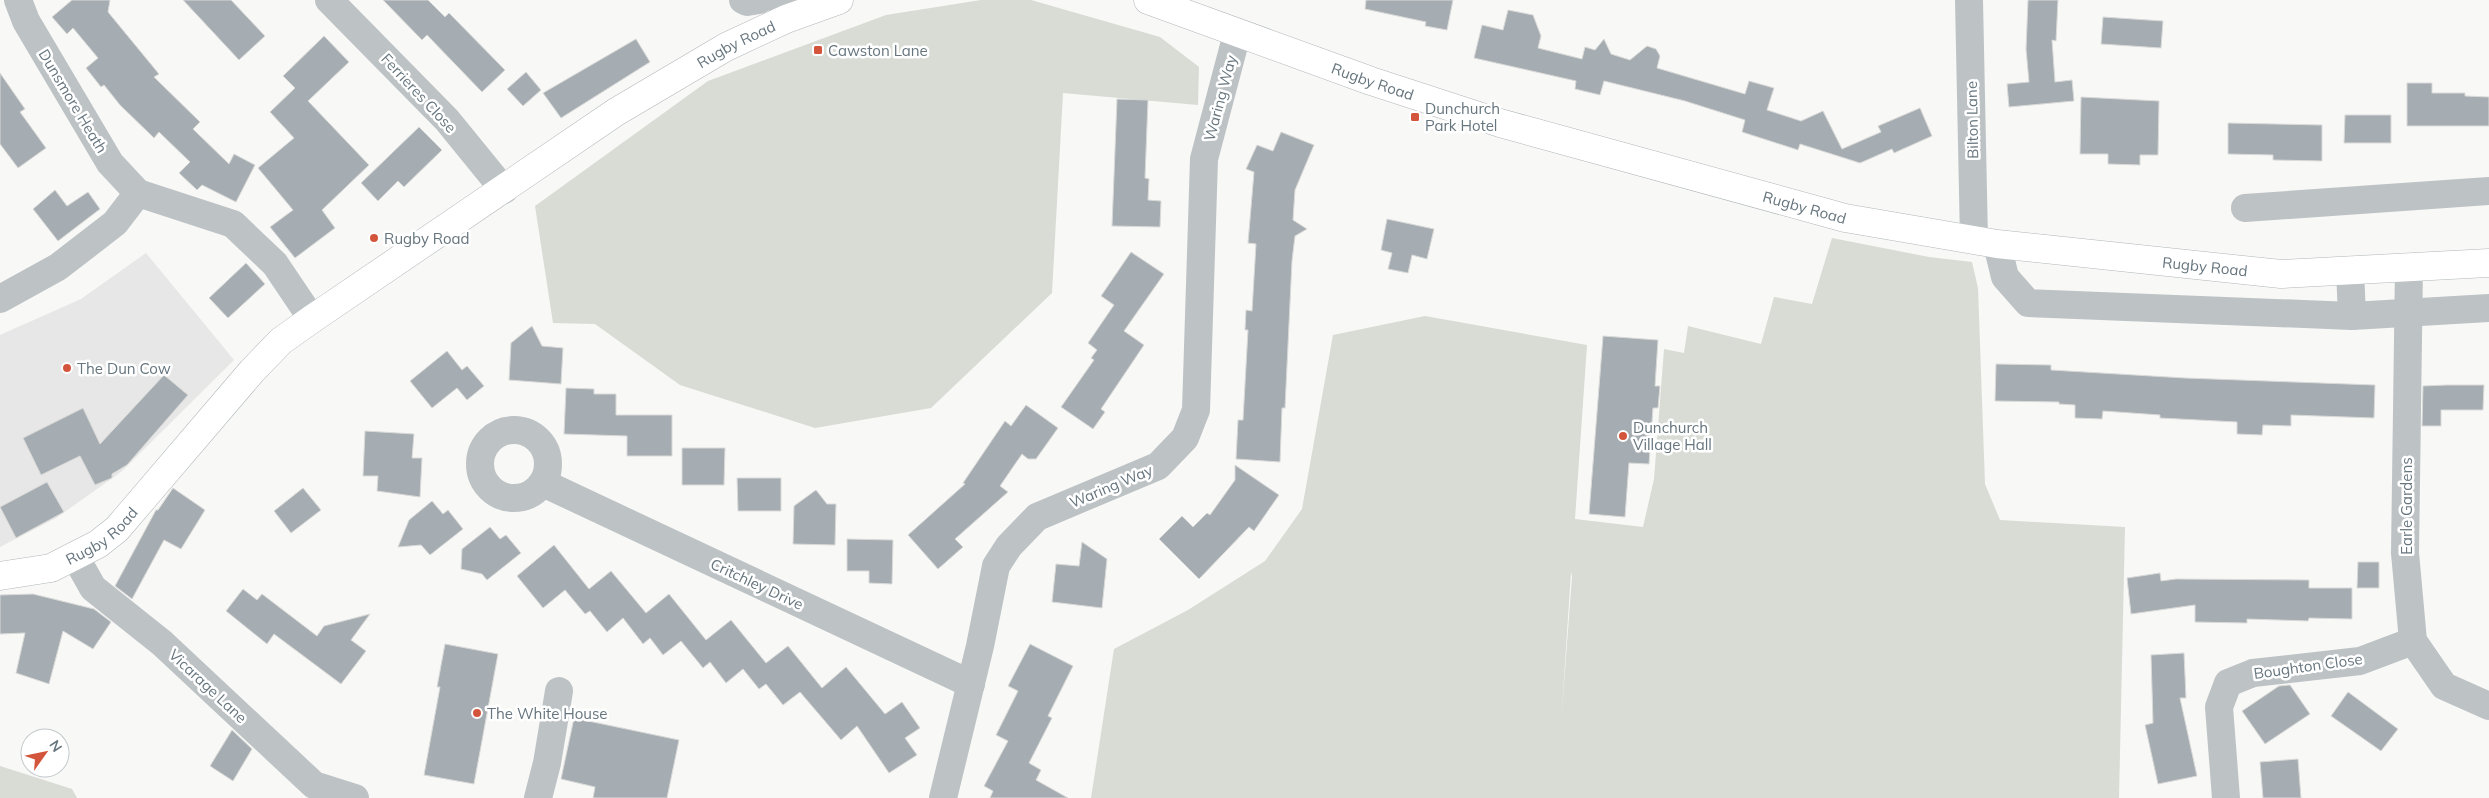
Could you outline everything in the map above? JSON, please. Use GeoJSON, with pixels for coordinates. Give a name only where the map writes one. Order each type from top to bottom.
{"type":"FeatureCollection","features":[{"type":"Feature","properties":{"kind":"main road","name":"Rugby Road"},"geometry":{"type":"LineString","coordinates":[[0,576],[51,568],[98,544],[117,529],[252,371],[282,341],[312,319],[616,112],[726,47],[783,10],[839,0]]}},
{"type":"Feature","properties":{"kind":"main road","name":"Rugby Road"},"geometry":{"type":"LineString","coordinates":[[1148,0],[1238,34],[1500,123],[1845,218],[1985,242],[2281,274],[2489,263]]}},
{"type":"Feature","properties":{"kind":"street","name":"Ferrieres Close"},"geometry":{"type":"LineString","coordinates":[[329,0],[447,120],[504,190]]}},
{"type":"Feature","properties":{"kind":"street"},"geometry":{"type":"LineString","coordinates":[[743,0],[747,2],[759,0]]}},
{"type":"Feature","properties":{"kind":"street","name":"Bilton Lane"},"geometry":{"type":"LineString","coordinates":[[1962,2],[1985,242],[2005,277],[2028,303],[2352,316],[2489,308]]}},
{"type":"Feature","properties":{"kind":"street","name":"Dunsmore Heath"},"geometry":{"type":"LineString","coordinates":[[12,5],[26,21],[110,163],[138,193],[232,224],[274,264],[312,319]]}},
{"type":"Feature","properties":{"kind":"street","name":"Waring Way"},"geometry":{"type":"LineString","coordinates":[[943,798],[971,684],[996,566],[1009,546],[1037,517],[1158,466],[1186,438],[1196,410],[1204,160],[1238,34]]}},
{"type":"Feature","properties":{"kind":"street"},"geometry":{"type":"LineString","coordinates":[[2245,208],[2489,191]]}},
{"type":"Feature","properties":{"kind":"street"},"geometry":{"type":"LineString","coordinates":[[0,299],[58,267],[115,223],[138,193]]}},
{"type":"Feature","properties":{"kind":"street","name":"Earle Gardens"},"geometry":{"type":"LineString","coordinates":[[2409,267],[2405,552],[2413,640],[2444,686],[2489,706]]}},
{"type":"Feature","properties":{"kind":"street"},"geometry":{"type":"LineString","coordinates":[[2350,270],[2352,316]]}},
{"type":"Feature","properties":{"kind":"street","name":"Critchley Drive"},"geometry":{"type":"LineString","coordinates":[[543,483],[971,684]]}},
{"type":"Feature","properties":{"kind":"street","name":"Vicarage Lane"},"geometry":{"type":"LineString","coordinates":[[75,556],[93,588],[162,643],[314,785],[356,798]]}},
{"type":"Feature","properties":{"kind":"street","name":"Boughton Close"},"geometry":{"type":"LineString","coordinates":[[2226,798],[2219,707],[2228,683],[2254,673],[2360,661],[2413,640]]}},
{"type":"Feature","properties":{"kind":"street"},"geometry":{"type":"LineString","coordinates":[[538,798],[547,763],[559,692]]}},
{"type":"Feature","properties":{"kind":"shaded area"},"geometry":{"type":"Polygon","coordinates":[[[981,0],[1031,0],[1160,37],[1199,67],[1198,105],[1063,93],[1052,293],[931,408],[815,428],[680,385],[595,324],[553,323],[535,206],[708,81],[886,15],[981,0]]]}},
{"type":"Feature","properties":{"kind":"shaded area"},"geometry":{"type":"Polygon","coordinates":[[[1832,238],[1929,257],[1972,262],[1978,288],[1985,484],[2000,520],[2125,527],[2119,798],[1091,798],[1114,649],[1188,610],[1265,561],[1302,509],[1333,335],[1425,316],[1587,345],[1575,519],[1643,527],[1654,479],[1664,349],[1684,353],[1688,326],[1761,344],[1774,297],[1812,304],[1832,238]],[[1571,572],[1562,710],[1572,577],[1571,572]]]}},
{"type":"Feature","properties":{"kind":"shaded area"},"geometry":{"type":"Polygon","coordinates":[[[146,253],[234,360],[121,472],[56,518],[0,547],[0,335],[81,299],[146,253]]]}},
{"type":"Feature","properties":{"kind":"shaded area"},"geometry":{"type":"Polygon","coordinates":[[[0,766],[20,772],[20,778],[38,778],[72,789],[77,798],[0,798],[0,766]]]}},
{"type":"Feature","properties":{"kind":"building"},"geometry":{"type":"Polygon","coordinates":[[[72,0],[110,0],[108,12],[159,74],[154,77],[200,122],[193,129],[229,164],[234,154],[255,165],[236,202],[202,185],[197,190],[179,173],[190,162],[159,132],[154,138],[120,105],[104,85],[101,87],[86,68],[98,58],[73,28],[67,34],[52,17],[72,0]]]}},
{"type":"Feature","properties":{"kind":"building"},"geometry":{"type":"Polygon","coordinates":[[[183,0],[231,0],[265,36],[239,60],[183,0]]]}},
{"type":"Feature","properties":{"kind":"building"},"geometry":{"type":"Polygon","coordinates":[[[383,0],[428,0],[445,17],[449,13],[505,70],[482,92],[427,35],[422,40],[383,0]]]}},
{"type":"Feature","properties":{"kind":"building"},"geometry":{"type":"Polygon","coordinates":[[[1366,0],[1453,0],[1447,30],[1425,26],[1426,22],[1365,9],[1366,0]]]}},
{"type":"Feature","properties":{"kind":"building"},"geometry":{"type":"Polygon","coordinates":[[[2028,0],[2058,0],[2056,41],[2052,40],[2055,82],[2072,80],[2074,101],[2009,107],[2007,84],[2029,82],[2026,49],[2028,0]]]}},
{"type":"Feature","properties":{"kind":"building"},"geometry":{"type":"Polygon","coordinates":[[[1508,10],[1533,15],[1541,36],[1538,48],[1582,59],[1585,47],[1595,50],[1604,39],[1611,54],[1630,60],[1647,46],[1656,49],[1660,56],[1657,68],[1745,94],[1749,81],[1774,88],[1767,110],[1801,121],[1823,111],[1842,149],[1881,132],[1878,126],[1920,108],[1932,136],[1894,153],[1892,149],[1860,163],[1800,144],[1798,150],[1742,132],[1745,120],[1685,101],[1604,81],[1600,95],[1575,89],[1576,81],[1474,58],[1482,25],[1503,30],[1508,10]]]}},
{"type":"Feature","properties":{"kind":"building"},"geometry":{"type":"Polygon","coordinates":[[[2103,17],[2163,21],[2161,48],[2101,44],[2103,17]]]}},
{"type":"Feature","properties":{"kind":"building"},"geometry":{"type":"Polygon","coordinates":[[[324,36],[349,62],[308,101],[369,165],[322,210],[335,228],[295,258],[270,227],[293,210],[258,168],[294,138],[270,112],[295,88],[283,76],[324,36]]]}},
{"type":"Feature","properties":{"kind":"building"},"geometry":{"type":"Polygon","coordinates":[[[636,39],[650,62],[561,118],[543,93],[636,39]]]}},
{"type":"Feature","properties":{"kind":"building"},"geometry":{"type":"Polygon","coordinates":[[[526,72],[541,90],[523,106],[507,89],[526,72]]]}},
{"type":"Feature","properties":{"kind":"building"},"geometry":{"type":"Polygon","coordinates":[[[0,73],[25,109],[20,112],[46,148],[18,168],[0,144],[0,73]]]}},
{"type":"Feature","properties":{"kind":"building"},"geometry":{"type":"Polygon","coordinates":[[[2407,83],[2432,83],[2432,93],[2465,93],[2465,96],[2489,97],[2489,126],[2407,126],[2407,83]]]}},
{"type":"Feature","properties":{"kind":"building"},"geometry":{"type":"Polygon","coordinates":[[[2081,97],[2159,101],[2158,155],[2140,155],[2140,165],[2108,164],[2108,154],[2080,154],[2081,97]]]}},
{"type":"Feature","properties":{"kind":"building"},"geometry":{"type":"Polygon","coordinates":[[[1117,99],[1148,100],[1145,178],[1149,179],[1148,200],[1161,201],[1160,227],[1112,226],[1117,99]]]}},
{"type":"Feature","properties":{"kind":"building"},"geometry":{"type":"Polygon","coordinates":[[[2345,115],[2391,115],[2391,143],[2344,143],[2345,115]]]}},
{"type":"Feature","properties":{"kind":"building"},"geometry":{"type":"Polygon","coordinates":[[[2228,123],[2322,125],[2322,161],[2273,160],[2273,155],[2228,154],[2228,123]]]}},
{"type":"Feature","properties":{"kind":"building"},"geometry":{"type":"Polygon","coordinates":[[[419,127],[442,150],[404,187],[398,181],[378,201],[361,183],[419,127]]]}},
{"type":"Feature","properties":{"kind":"building"},"geometry":{"type":"Polygon","coordinates":[[[1281,132],[1314,145],[1295,190],[1293,220],[1307,229],[1295,236],[1292,261],[1285,408],[1282,408],[1280,462],[1236,459],[1238,420],[1243,420],[1248,330],[1245,330],[1246,310],[1252,311],[1256,244],[1248,243],[1254,172],[1246,169],[1257,145],[1273,151],[1281,132]]]}},
{"type":"Feature","properties":{"kind":"building"},"geometry":{"type":"Polygon","coordinates":[[[55,190],[67,206],[88,192],[100,209],[58,241],[33,209],[55,190]]]}},
{"type":"Feature","properties":{"kind":"building"},"geometry":{"type":"Polygon","coordinates":[[[1387,219],[1434,229],[1427,259],[1412,255],[1408,273],[1388,269],[1392,253],[1381,250],[1387,219]]]}},
{"type":"Feature","properties":{"kind":"building"},"geometry":{"type":"Polygon","coordinates":[[[1131,252],[1164,274],[1124,331],[1144,345],[1101,409],[1105,412],[1093,429],[1061,407],[1094,360],[1091,358],[1097,350],[1088,343],[1114,305],[1101,296],[1131,252]]]}},
{"type":"Feature","properties":{"kind":"building"},"geometry":{"type":"Polygon","coordinates":[[[246,263],[265,284],[228,318],[209,298],[246,263]]]}},
{"type":"Feature","properties":{"kind":"building"},"geometry":{"type":"Polygon","coordinates":[[[532,326],[542,346],[563,348],[561,384],[509,380],[511,343],[532,326]]]}},
{"type":"Feature","properties":{"kind":"building","name":"Dunchurch Village Hall"},"geometry":{"type":"Polygon","coordinates":[[[1603,336],[1658,340],[1655,386],[1660,386],[1658,408],[1653,408],[1649,464],[1629,463],[1625,517],[1589,514],[1603,336]]]}},
{"type":"Feature","properties":{"kind":"building"},"geometry":{"type":"Polygon","coordinates":[[[447,351],[462,370],[467,366],[484,386],[467,400],[457,388],[432,408],[410,381],[447,351]]]}},
{"type":"Feature","properties":{"kind":"building"},"geometry":{"type":"Polygon","coordinates":[[[1996,364],[2051,365],[2051,370],[2185,378],[2375,385],[2374,418],[2291,415],[2291,426],[2263,425],[2262,435],[2237,434],[2237,422],[2160,418],[2160,415],[2103,411],[2102,419],[2075,418],[2075,405],[2059,404],[2059,402],[1995,401],[1996,364]]]}},
{"type":"Feature","properties":{"kind":"building"},"geometry":{"type":"Polygon","coordinates":[[[164,375],[188,395],[127,465],[112,474],[112,478],[95,485],[80,456],[41,475],[23,438],[83,408],[100,444],[164,375]]]}},
{"type":"Feature","properties":{"kind":"building"},"geometry":{"type":"Polygon","coordinates":[[[2484,385],[2483,410],[2441,410],[2441,426],[2422,426],[2423,386],[2484,385]]]}},
{"type":"Feature","properties":{"kind":"building"},"geometry":{"type":"Polygon","coordinates":[[[566,388],[594,389],[594,394],[616,394],[616,415],[672,415],[672,456],[627,456],[627,436],[564,434],[566,388]]]}},
{"type":"Feature","properties":{"kind":"building"},"geometry":{"type":"Polygon","coordinates":[[[1026,405],[1058,428],[1036,459],[1028,459],[1022,454],[1000,486],[1008,492],[955,539],[963,547],[938,569],[908,535],[965,484],[963,483],[1005,421],[1011,426],[1026,405]]]}},
{"type":"Feature","properties":{"kind":"building"},"geometry":{"type":"Polygon","coordinates":[[[365,431],[414,434],[412,458],[422,458],[420,497],[377,491],[378,476],[363,476],[365,431]]]}},
{"type":"Feature","properties":{"kind":"building"},"geometry":{"type":"Polygon","coordinates":[[[682,448],[725,448],[724,485],[682,485],[682,448]]]}},
{"type":"Feature","properties":{"kind":"building"},"geometry":{"type":"Polygon","coordinates":[[[1235,465],[1279,495],[1254,531],[1249,527],[1199,579],[1159,539],[1182,516],[1193,527],[1207,513],[1210,515],[1235,480],[1235,465]]]}},
{"type":"Feature","properties":{"kind":"building"},"geometry":{"type":"Polygon","coordinates":[[[737,478],[781,478],[781,511],[738,511],[737,478]]]}},
{"type":"Feature","properties":{"kind":"building"},"geometry":{"type":"Polygon","coordinates":[[[47,482],[64,512],[16,538],[0,507],[47,482]]]}},
{"type":"Feature","properties":{"kind":"building"},"geometry":{"type":"Polygon","coordinates":[[[173,488],[205,510],[181,549],[164,540],[132,599],[115,586],[156,510],[158,510],[173,488]]]}},
{"type":"Feature","properties":{"kind":"building"},"geometry":{"type":"Polygon","coordinates":[[[303,488],[321,510],[291,533],[274,511],[303,488]]]}},
{"type":"Feature","properties":{"kind":"building"},"geometry":{"type":"Polygon","coordinates":[[[816,490],[827,504],[836,504],[835,545],[793,544],[794,506],[816,490]]]}},
{"type":"Feature","properties":{"kind":"building"},"geometry":{"type":"Polygon","coordinates":[[[432,501],[443,514],[448,510],[463,529],[430,555],[421,545],[398,547],[409,520],[432,501]]]}},
{"type":"Feature","properties":{"kind":"building"},"geometry":{"type":"Polygon","coordinates":[[[490,527],[500,539],[506,535],[521,553],[487,580],[482,574],[461,569],[462,549],[490,527]]]}},
{"type":"Feature","properties":{"kind":"building"},"geometry":{"type":"Polygon","coordinates":[[[847,539],[893,540],[892,584],[869,583],[869,571],[847,571],[847,539]]]}},
{"type":"Feature","properties":{"kind":"building"},"geometry":{"type":"Polygon","coordinates":[[[1082,542],[1107,559],[1102,608],[1052,602],[1056,564],[1079,566],[1082,542]]]}},
{"type":"Feature","properties":{"kind":"building"},"geometry":{"type":"Polygon","coordinates":[[[554,545],[589,589],[611,571],[646,613],[669,594],[706,640],[731,620],[766,663],[788,646],[822,688],[846,667],[885,714],[902,702],[920,728],[905,738],[917,755],[889,773],[857,726],[841,740],[800,692],[783,705],[766,684],[759,689],[743,669],[726,683],[710,662],[703,668],[681,641],[663,655],[650,638],[643,644],[623,618],[607,632],[590,611],[585,614],[565,590],[543,608],[517,576],[554,545]]]}},
{"type":"Feature","properties":{"kind":"building"},"geometry":{"type":"Polygon","coordinates":[[[2358,562],[2379,562],[2379,588],[2357,588],[2358,562]]]}},
{"type":"Feature","properties":{"kind":"building"},"geometry":{"type":"Polygon","coordinates":[[[2160,573],[2161,581],[2176,579],[2309,580],[2309,588],[2352,588],[2352,619],[2309,618],[2308,621],[2247,619],[2247,623],[2195,622],[2195,605],[2131,614],[2127,578],[2160,573]]]}},
{"type":"Feature","properties":{"kind":"building"},"geometry":{"type":"Polygon","coordinates":[[[243,589],[257,600],[262,594],[317,636],[324,626],[370,614],[351,640],[366,651],[341,684],[274,634],[267,644],[226,611],[243,589]]]}},
{"type":"Feature","properties":{"kind":"building"},"geometry":{"type":"Polygon","coordinates":[[[33,594],[94,609],[111,622],[93,649],[63,631],[49,684],[16,673],[25,633],[0,634],[0,595],[33,594]]]}},
{"type":"Feature","properties":{"kind":"building","name":"The White House"},"geometry":{"type":"Polygon","coordinates":[[[445,644],[498,654],[474,784],[424,775],[440,687],[437,687],[445,644]]]}},
{"type":"Feature","properties":{"kind":"building"},"geometry":{"type":"Polygon","coordinates":[[[1030,644],[1073,666],[1048,716],[1052,718],[1029,763],[1041,770],[1036,780],[1068,798],[990,798],[993,791],[984,786],[1008,741],[996,735],[1018,691],[1008,686],[1030,644]]]}},
{"type":"Feature","properties":{"kind":"building"},"geometry":{"type":"Polygon","coordinates":[[[2184,653],[2186,698],[2180,698],[2197,776],[2158,784],[2145,725],[2153,723],[2151,655],[2184,653]]]}},
{"type":"Feature","properties":{"kind":"building"},"geometry":{"type":"Polygon","coordinates":[[[2290,685],[2310,714],[2265,744],[2242,711],[2279,686],[2290,685]]]}},
{"type":"Feature","properties":{"kind":"building"},"geometry":{"type":"Polygon","coordinates":[[[2348,692],[2398,729],[2381,751],[2331,716],[2348,692]]]}},
{"type":"Feature","properties":{"kind":"building"},"geometry":{"type":"Polygon","coordinates":[[[574,718],[679,740],[667,798],[593,798],[595,787],[561,779],[574,718]]]}},
{"type":"Feature","properties":{"kind":"building"},"geometry":{"type":"Polygon","coordinates":[[[232,730],[252,749],[233,781],[210,766],[232,730]]]}},
{"type":"Feature","properties":{"kind":"building"},"geometry":{"type":"Polygon","coordinates":[[[2298,759],[2301,798],[2263,798],[2260,762],[2298,759]]]}},
{"type":"Feature","properties":{"kind":"place","name":"Cawston Lane"},"geometry":{"type":"Point","coordinates":[818,50]}},
{"type":"Feature","properties":{"kind":"place","name":"Dunchurch Park Hotel"},"geometry":{"type":"Point","coordinates":[1415,117]}},
{"type":"Feature","properties":{"kind":"place","name":"Rugby Road"},"geometry":{"type":"Point","coordinates":[374,238]}},
{"type":"Feature","properties":{"kind":"place","name":"The Dun Cow"},"geometry":{"type":"Point","coordinates":[67,368]}},
{"type":"Feature","properties":{"kind":"place","name":"Dunchurch Village Hall"},"geometry":{"type":"Point","coordinates":[1623,436]}},
{"type":"Feature","properties":{"kind":"place","name":"The White House"},"geometry":{"type":"Point","coordinates":[477,713]}}]}
